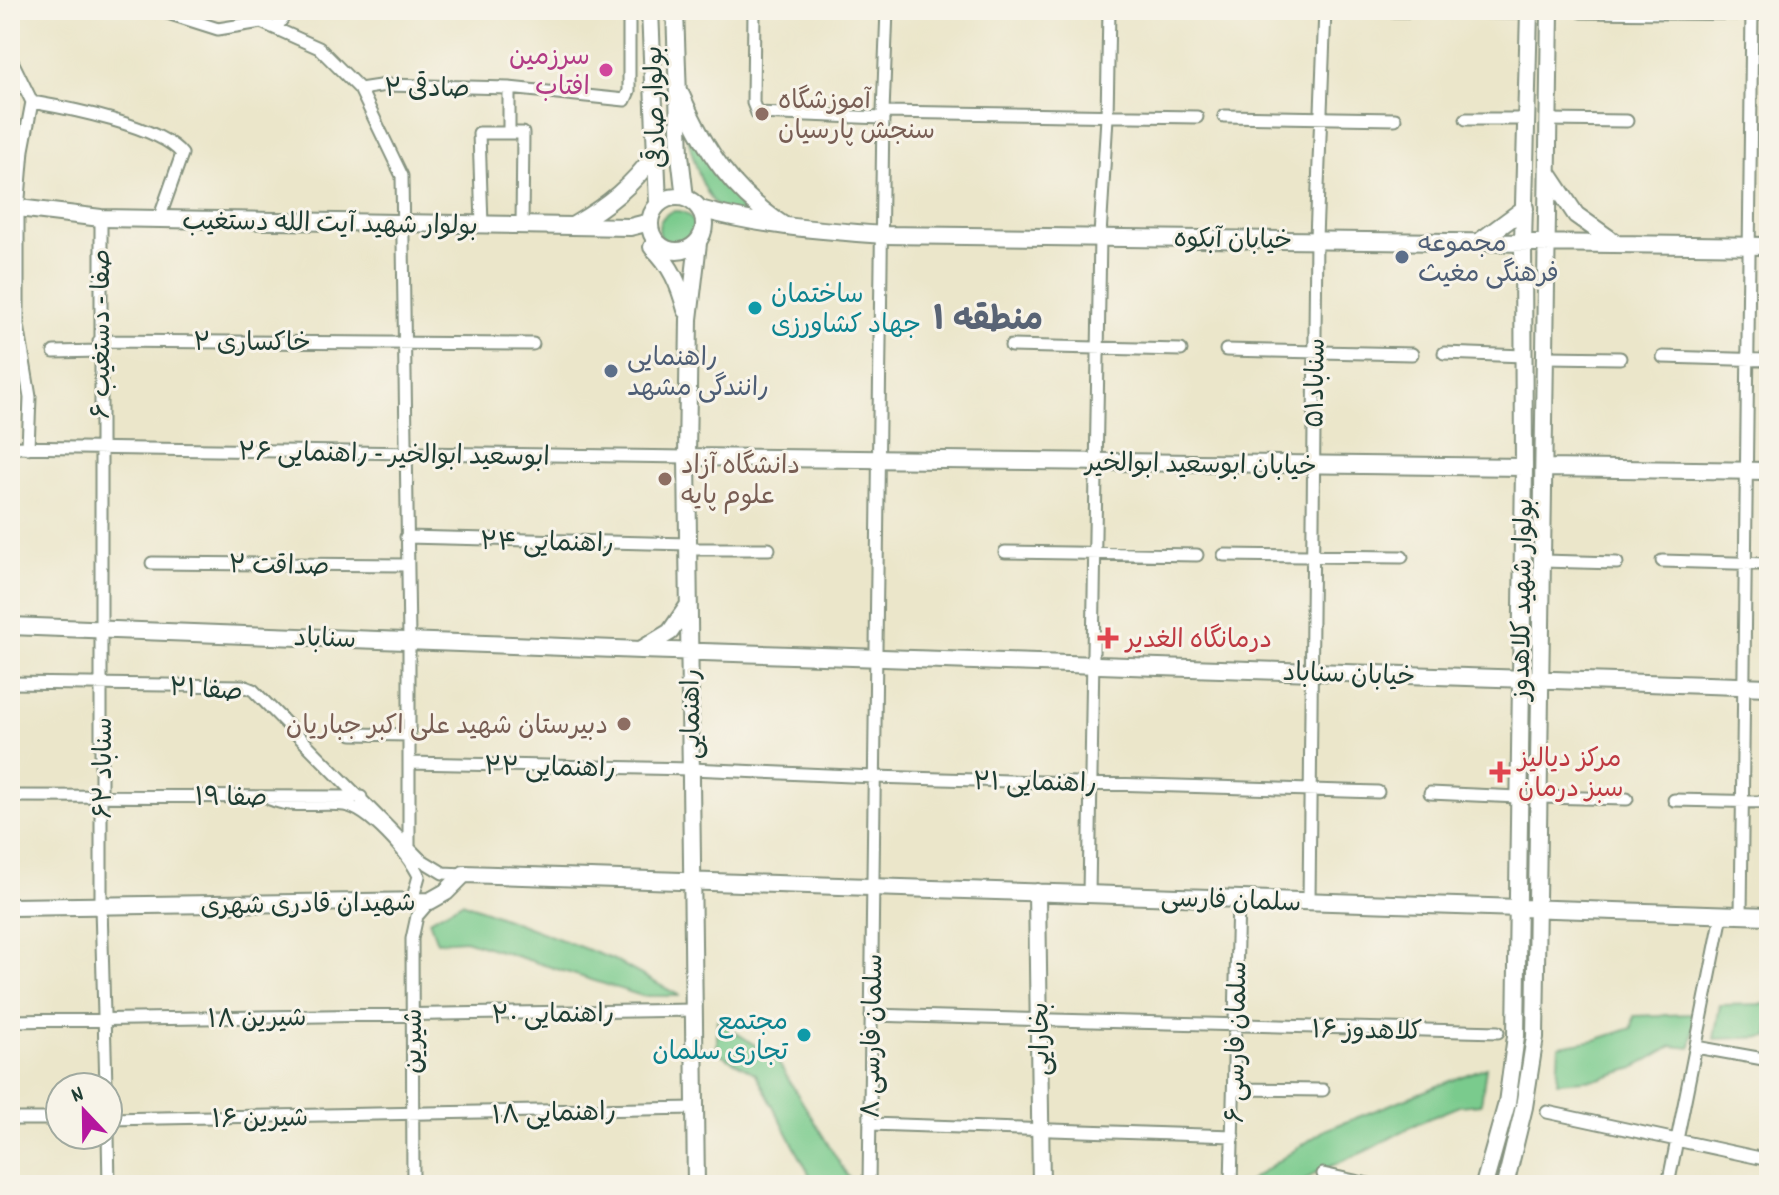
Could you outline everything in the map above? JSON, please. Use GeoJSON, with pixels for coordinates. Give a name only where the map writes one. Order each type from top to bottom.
{"type":"FeatureCollection","features":[{"type":"Feature","properties":{"kind":"main road","name":"بولوار صادقی"},"geometry":{"type":"LineString","coordinates":[[650,10],[658,204]]}},
{"type":"Feature","properties":{"kind":"main road","name":"بولوار صادقی"},"geometry":{"type":"LineString","coordinates":[[675,10],[685,198]]}},
{"type":"Feature","properties":{"kind":"main road","name":"بولوار شهید کلاهدوز"},"geometry":{"type":"LineString","coordinates":[[1505,1185],[1524,1107],[1535,1037],[1550,10]]}},
{"type":"Feature","properties":{"kind":"main road","name":"بولوار شهید کلاهدوز"},"geometry":{"type":"LineString","coordinates":[[1484,1185],[1507,1103],[1516,1036],[1524,467],[1523,243],[1527,119],[1522,12]]}},
{"type":"Feature","properties":{"kind":"main road"},"geometry":{"type":"LineString","coordinates":[[677,86],[699,136],[724,171],[754,205],[788,228]]}},
{"type":"Feature","properties":{"kind":"main road"},"geometry":{"type":"LineString","coordinates":[[573,226],[636,180],[655,154]]}},
{"type":"Feature","properties":{"kind":"main road"},"geometry":{"type":"LineString","coordinates":[[1548,173],[1576,215],[1617,244]]}},
{"type":"Feature","properties":{"kind":"main road"},"geometry":{"type":"LineString","coordinates":[[671,197],[685,198],[700,209],[705,226],[698,243],[683,251],[667,250],[654,239],[650,222],[658,204],[671,197]]}},
{"type":"Feature","properties":{"kind":"main road","name":"بولوار شهید آیت الله دستغیب"},"geometry":{"type":"LineString","coordinates":[[14,208],[101,218],[630,227],[650,222]]}},
{"type":"Feature","properties":{"kind":"main road"},"geometry":{"type":"LineString","coordinates":[[1479,242],[1525,208]]}},
{"type":"Feature","properties":{"kind":"main road","name":"خیابان آبکوه"},"geometry":{"type":"LineString","coordinates":[[700,209],[743,221],[788,228],[882,235],[1769,246]]}},
{"type":"Feature","properties":{"kind":"main road"},"geometry":{"type":"LineString","coordinates":[[630,227],[664,258],[678,280],[689,319]]}},
{"type":"Feature","properties":{"kind":"main road","name":"راهنمایی"},"geometry":{"type":"LineString","coordinates":[[696,1185],[687,457],[689,319],[698,243]]}},
{"type":"Feature","properties":{"kind":"main road","name":"خیابان ابوسعید ابوالخیر"},"geometry":{"type":"LineString","coordinates":[[687,457],[1524,467]]}},
{"type":"Feature","properties":{"kind":"main road"},"geometry":{"type":"LineString","coordinates":[[1544,468],[1769,471]]}},
{"type":"Feature","properties":{"kind":"main road"},"geometry":{"type":"LineString","coordinates":[[641,650],[670,632],[689,605]]}},
{"type":"Feature","properties":{"kind":"main road","name":"سناباد"},"geometry":{"type":"LineString","coordinates":[[10,626],[641,650]]}},
{"type":"Feature","properties":{"kind":"main road","name":"خیابان سناباد"},"geometry":{"type":"LineString","coordinates":[[641,650],[1769,687]]}},
{"type":"Feature","properties":{"kind":"main road"},"geometry":{"type":"LineString","coordinates":[[464,874],[693,881]]}},
{"type":"Feature","properties":{"kind":"main road","name":"شهیدان قادری شهری"},"geometry":{"type":"LineString","coordinates":[[10,907],[430,901],[446,892],[464,874]]}},
{"type":"Feature","properties":{"kind":"main road","name":"سلمان فارسی"},"geometry":{"type":"LineString","coordinates":[[693,881],[1769,916]]}},
{"type":"Feature","properties":{"kind":"main road","name":"بخارایی"},"geometry":{"type":"LineString","coordinates":[[1037,892],[1041,1185]]}},
{"type":"Feature","properties":{"kind":"street","name":"صادقی ۲"},"geometry":{"type":"LineString","coordinates":[[158,10],[218,29],[261,22],[277,27],[319,48],[360,89],[386,85],[509,88],[625,100],[629,91],[629,10]]}},
{"type":"Feature","properties":{"kind":"street"},"geometry":{"type":"LineString","coordinates":[[277,27],[288,10]]}},
{"type":"Feature","properties":{"kind":"street"},"geometry":{"type":"LineString","coordinates":[[754,10],[753,103],[757,113],[1197,117]]}},
{"type":"Feature","properties":{"kind":"street","name":"سلمان فارسی ۸"},"geometry":{"type":"LineString","coordinates":[[869,1185],[887,10]]}},
{"type":"Feature","properties":{"kind":"street"},"geometry":{"type":"LineString","coordinates":[[1089,894],[1100,236],[1109,10]]}},
{"type":"Feature","properties":{"kind":"street"},"geometry":{"type":"LineString","coordinates":[[1324,10],[1522,12]]}},
{"type":"Feature","properties":{"kind":"street","name":"سناباد۵۱"},"geometry":{"type":"LineString","coordinates":[[1309,901],[1316,238],[1324,10]]}},
{"type":"Feature","properties":{"kind":"street"},"geometry":{"type":"LineString","coordinates":[[1581,12],[1769,14]]}},
{"type":"Feature","properties":{"kind":"street"},"geometry":{"type":"LineString","coordinates":[[1741,915],[1752,12]]}},
{"type":"Feature","properties":{"kind":"street"},"geometry":{"type":"LineString","coordinates":[[10,57],[32,102],[14,208],[14,325],[30,397],[28,448]]}},
{"type":"Feature","properties":{"kind":"street"},"geometry":{"type":"LineString","coordinates":[[509,88],[509,132]]}},
{"type":"Feature","properties":{"kind":"street"},"geometry":{"type":"LineString","coordinates":[[360,89],[402,176],[409,846]]}},
{"type":"Feature","properties":{"kind":"street"},"geometry":{"type":"LineString","coordinates":[[32,102],[69,108],[144,131],[175,145],[182,154],[159,219]]}},
{"type":"Feature","properties":{"kind":"street"},"geometry":{"type":"LineString","coordinates":[[1224,116],[1395,119]]}},
{"type":"Feature","properties":{"kind":"street"},"geometry":{"type":"LineString","coordinates":[[1466,119],[1527,119]]}},
{"type":"Feature","properties":{"kind":"street"},"geometry":{"type":"LineString","coordinates":[[1548,120],[1627,121]]}},
{"type":"Feature","properties":{"kind":"street"},"geometry":{"type":"LineString","coordinates":[[482,225],[479,133],[509,132],[523,133],[522,225]]}},
{"type":"Feature","properties":{"kind":"street","name":"صفا - دستغیب ۶"},"geometry":{"type":"LineString","coordinates":[[101,218],[102,629]]}},
{"type":"Feature","properties":{"kind":"street","name":"خاکساری ۲"},"geometry":{"type":"LineString","coordinates":[[54,352],[100,346],[404,342],[533,344]]}},
{"type":"Feature","properties":{"kind":"street"},"geometry":{"type":"LineString","coordinates":[[1011,346],[1181,350]]}},
{"type":"Feature","properties":{"kind":"street"},"geometry":{"type":"LineString","coordinates":[[1226,350],[1412,354]]}},
{"type":"Feature","properties":{"kind":"street"},"geometry":{"type":"LineString","coordinates":[[1444,353],[1524,356]]}},
{"type":"Feature","properties":{"kind":"street"},"geometry":{"type":"LineString","coordinates":[[1546,357],[1620,358]]}},
{"type":"Feature","properties":{"kind":"street"},"geometry":{"type":"LineString","coordinates":[[1663,357],[1769,360]]}},
{"type":"Feature","properties":{"kind":"street","name":"ابوسعید ابوالخیر - راهنمایی ۲۶"},"geometry":{"type":"LineString","coordinates":[[10,447],[687,457]]}},
{"type":"Feature","properties":{"kind":"street","name":"راهنمایی ۲۴"},"geometry":{"type":"LineString","coordinates":[[406,537],[769,549]]}},
{"type":"Feature","properties":{"kind":"street"},"geometry":{"type":"LineString","coordinates":[[1005,552],[1197,555]]}},
{"type":"Feature","properties":{"kind":"street"},"geometry":{"type":"LineString","coordinates":[[1224,555],[1402,557]]}},
{"type":"Feature","properties":{"kind":"street"},"geometry":{"type":"LineString","coordinates":[[1542,561],[1617,563]]}},
{"type":"Feature","properties":{"kind":"street"},"geometry":{"type":"LineString","coordinates":[[1662,561],[1769,564]]}},
{"type":"Feature","properties":{"kind":"street","name":"صداقت ۲"},"geometry":{"type":"LineString","coordinates":[[152,563],[407,565]]}},
{"type":"Feature","properties":{"kind":"street","name":"سناباد ۶۲"},"geometry":{"type":"LineString","coordinates":[[102,629],[101,906],[105,1071]]}},
{"type":"Feature","properties":{"kind":"street","name":"صفا ۲۱"},"geometry":{"type":"LineString","coordinates":[[10,683],[243,686],[253,690],[420,859],[443,873],[464,874]]}},
{"type":"Feature","properties":{"kind":"street"},"geometry":{"type":"LineString","coordinates":[[352,734],[409,735]]}},
{"type":"Feature","properties":{"kind":"street","name":"راهنمایی ۲۲"},"geometry":{"type":"LineString","coordinates":[[409,763],[691,769]]}},
{"type":"Feature","properties":{"kind":"street","name":"راهنمایی ۲۱"},"geometry":{"type":"LineString","coordinates":[[691,769],[1378,792]]}},
{"type":"Feature","properties":{"kind":"street"},"geometry":{"type":"LineString","coordinates":[[1430,793],[1518,797]]}},
{"type":"Feature","properties":{"kind":"street","name":"صفا ۱۹"},"geometry":{"type":"LineString","coordinates":[[10,796],[361,797]]}},
{"type":"Feature","properties":{"kind":"street"},"geometry":{"type":"LineString","coordinates":[[262,796],[281,804],[348,805],[370,817],[413,864],[419,876],[412,901]]}},
{"type":"Feature","properties":{"kind":"street"},"geometry":{"type":"LineString","coordinates":[[1540,797],[1627,799]]}},
{"type":"Feature","properties":{"kind":"street"},"geometry":{"type":"LineString","coordinates":[[1674,800],[1769,802]]}},
{"type":"Feature","properties":{"kind":"street","name":"سلمان فارسی ۶"},"geometry":{"type":"LineString","coordinates":[[1231,1185],[1238,899]]}},
{"type":"Feature","properties":{"kind":"street","name":"شیرین"},"geometry":{"type":"LineString","coordinates":[[413,1185],[412,939],[417,916],[430,901]]}},
{"type":"Feature","properties":{"kind":"street"},"geometry":{"type":"LineString","coordinates":[[1668,1185],[1722,915]]}},
{"type":"Feature","properties":{"kind":"street","name":"راهنمایی ۲۰"},"geometry":{"type":"LineString","coordinates":[[411,1015],[694,1010]]}},
{"type":"Feature","properties":{"kind":"street","name":"شیرین ۱۸"},"geometry":{"type":"LineString","coordinates":[[10,1021],[411,1015]]}},
{"type":"Feature","properties":{"kind":"street","name":"کلاهدوز ۱۶"},"geometry":{"type":"LineString","coordinates":[[871,1015],[1498,1032]]}},
{"type":"Feature","properties":{"kind":"street"},"geometry":{"type":"LineString","coordinates":[[1696,1047],[1769,1060]]}},
{"type":"Feature","properties":{"kind":"street"},"geometry":{"type":"LineString","coordinates":[[1234,1089],[1323,1090]]}},
{"type":"Feature","properties":{"kind":"street","name":"راهنمایی ۱۸"},"geometry":{"type":"LineString","coordinates":[[412,1115],[695,1108]]}},
{"type":"Feature","properties":{"kind":"street"},"geometry":{"type":"LineString","coordinates":[[1547,1112],[1769,1160]]}},
{"type":"Feature","properties":{"kind":"street","name":"شیرین ۱۶"},"geometry":{"type":"LineString","coordinates":[[124,1119],[412,1115]]}},
{"type":"Feature","properties":{"kind":"street"},"geometry":{"type":"LineString","coordinates":[[10,1119],[44,1119]]}},
{"type":"Feature","properties":{"kind":"street"},"geometry":{"type":"LineString","coordinates":[[870,1124],[1233,1136]]}},
{"type":"Feature","properties":{"kind":"street"},"geometry":{"type":"LineString","coordinates":[[108,1151],[109,1185]]}},
{"type":"Feature","properties":{"kind":"street"},"geometry":{"type":"LineString","coordinates":[[1323,1174],[1373,1185]]}},
{"type":"Feature","properties":{"kind":"green space"},"geometry":{"type":"Polygon","coordinates":[[[685,126],[762,221],[733,216],[716,206],[698,173],[685,126]]]}},
{"type":"Feature","properties":{"kind":"green space"},"geometry":{"type":"Polygon","coordinates":[[[677,211],[690,216],[695,229],[690,242],[677,247],[664,242],[659,229],[664,216],[677,211]]]}},
{"type":"Feature","properties":{"kind":"green space"},"geometry":{"type":"Polygon","coordinates":[[[462,902],[612,959],[680,996],[642,996],[465,940],[437,942],[429,920],[462,902]]]}},
{"type":"Feature","properties":{"kind":"green space"},"geometry":{"type":"Polygon","coordinates":[[[1769,1004],[1769,1037],[1714,1039],[1720,1005],[1769,1004]]]}},
{"type":"Feature","properties":{"kind":"green space"},"geometry":{"type":"Polygon","coordinates":[[[1695,1014],[1691,1048],[1672,1046],[1634,1068],[1598,1079],[1557,1082],[1559,1046],[1595,1040],[1632,1028],[1634,1016],[1695,1014]]]}},
{"type":"Feature","properties":{"kind":"green space"},"geometry":{"type":"Polygon","coordinates":[[[717,1020],[776,1059],[853,1185],[815,1185],[756,1074],[717,1052],[717,1020]]]}},
{"type":"Feature","properties":{"kind":"green space"},"geometry":{"type":"Polygon","coordinates":[[[1486,1067],[1481,1104],[1459,1106],[1418,1123],[1368,1150],[1315,1173],[1299,1185],[1248,1185],[1250,1180],[1325,1130],[1486,1067]]]}},
{"type":"Feature","properties":{"kind":"place","name":"سرزمین افتاب"},"geometry":{"type":"Point","coordinates":[606,70]}},
{"type":"Feature","properties":{"kind":"place","name":"آموزشگاه سنجش پارسیان"},"geometry":{"type":"Point","coordinates":[762,114]}},
{"type":"Feature","properties":{"kind":"place","name":"مجموعه فرهنگی مغیث"},"geometry":{"type":"Point","coordinates":[1402,257]}},
{"type":"Feature","properties":{"kind":"place","name":"ساختمان جهاد کشاورزی"},"geometry":{"type":"Point","coordinates":[755,308]}},
{"type":"Feature","properties":{"kind":"place","name":"راهنمایی رانندگی مشهد"},"geometry":{"type":"Point","coordinates":[611,371]}},
{"type":"Feature","properties":{"kind":"place","name":"دانشگاه آزاد علوم پایه"},"geometry":{"type":"Point","coordinates":[665,479]}},
{"type":"Feature","properties":{"kind":"place","name":"درمانگاه الغدیر"},"geometry":{"type":"Point","coordinates":[1108,638]}},
{"type":"Feature","properties":{"kind":"place","name":"دبیرستان شهید علی اکبر جباریان"},"geometry":{"type":"Point","coordinates":[624,724]}},
{"type":"Feature","properties":{"kind":"place","name":"مرکز دیالیز سبز درمان"},"geometry":{"type":"Point","coordinates":[1500,772]}},
{"type":"Feature","properties":{"kind":"place","name":"مجتمع تجاری سلمان"},"geometry":{"type":"Point","coordinates":[804,1035]}},
{"type":"Feature","properties":{"kind":"district","name":"منطقه ۱"},"geometry":{"type":"Point","coordinates":[988,317]}}]}
